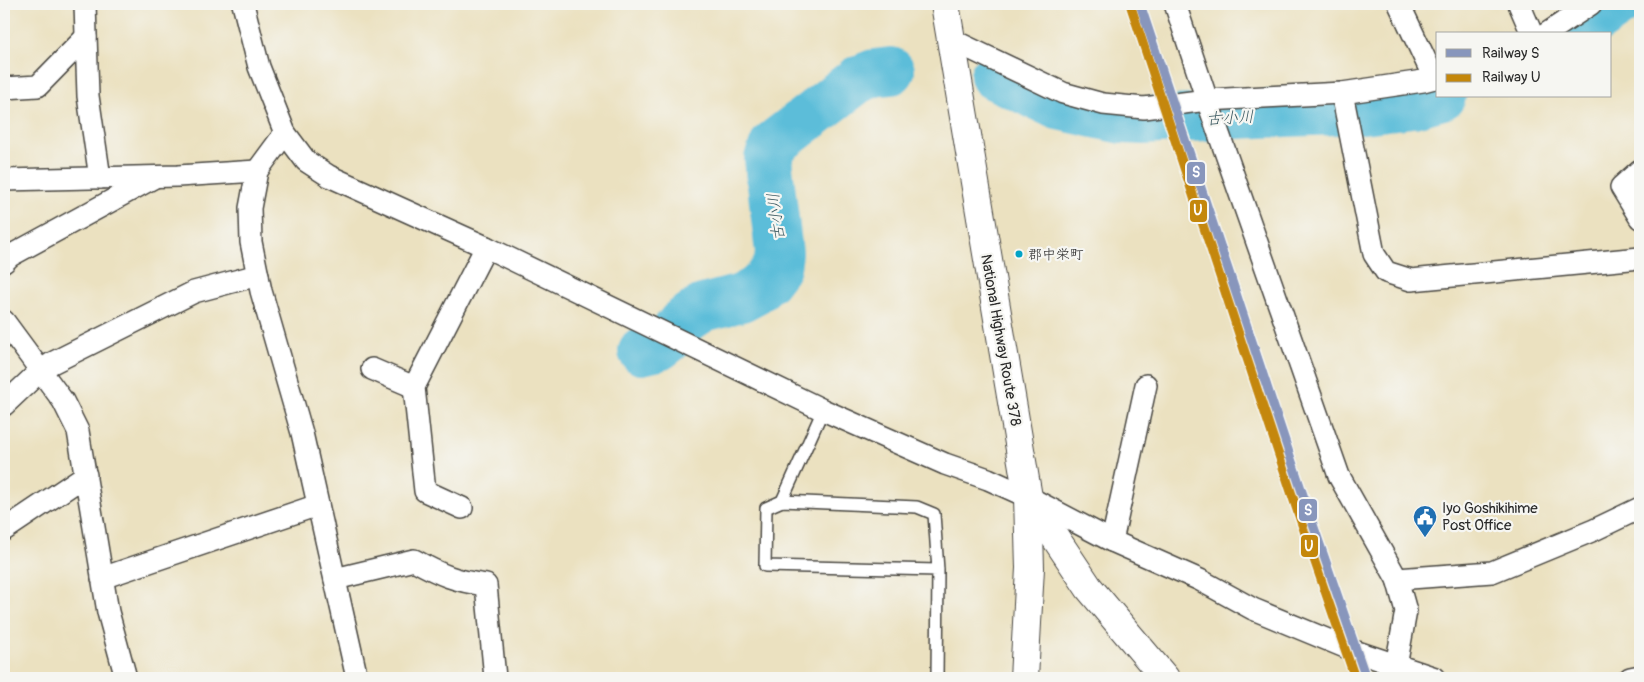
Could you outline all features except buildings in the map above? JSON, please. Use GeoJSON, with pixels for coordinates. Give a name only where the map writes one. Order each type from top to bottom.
{"type":"FeatureCollection","features":[{"type":"Feature","properties":{"kind":"main road","name":"National Highway Route 378"},"geometry":{"type":"LineString","coordinates":[[945,4],[1028,497],[1030,568],[1024,678]]}},
{"type":"Feature","properties":{"kind":"main road"},"geometry":{"type":"LineString","coordinates":[[1028,497],[1089,588],[1165,678]]}},
{"type":"Feature","properties":{"kind":"street"},"geometry":{"type":"LineString","coordinates":[[85,4],[88,96],[100,178]]}},
{"type":"Feature","properties":{"kind":"street"},"geometry":{"type":"LineString","coordinates":[[243,4],[259,67],[286,133],[306,161],[329,176],[486,247],[823,410],[945,464],[988,479],[1028,497],[1112,541],[1200,580],[1253,609],[1357,652],[1435,678]]}},
{"type":"Feature","properties":{"kind":"street"},"geometry":{"type":"LineString","coordinates":[[1175,4],[1339,476],[1397,579],[1406,611],[1396,666]]}},
{"type":"Feature","properties":{"kind":"street"},"geometry":{"type":"LineString","coordinates":[[950,39],[1062,93],[1103,104],[1144,108],[1207,100],[1342,93],[1436,78],[1399,4]]}},
{"type":"Feature","properties":{"kind":"street"},"geometry":{"type":"LineString","coordinates":[[1519,4],[1531,32]]}},
{"type":"Feature","properties":{"kind":"street"},"geometry":{"type":"LineString","coordinates":[[1549,32],[1591,4]]}},
{"type":"Feature","properties":{"kind":"street"},"geometry":{"type":"LineString","coordinates":[[4,88],[38,86],[86,36]]}},
{"type":"Feature","properties":{"kind":"street"},"geometry":{"type":"LineString","coordinates":[[1342,93],[1374,254],[1386,272],[1412,280],[1640,258]]}},
{"type":"Feature","properties":{"kind":"street"},"geometry":{"type":"LineString","coordinates":[[286,133],[256,170],[250,208],[251,242],[258,275],[302,433],[357,678]]}},
{"type":"Feature","properties":{"kind":"street"},"geometry":{"type":"LineString","coordinates":[[4,180],[156,176],[256,170]]}},
{"type":"Feature","properties":{"kind":"street"},"geometry":{"type":"LineString","coordinates":[[1640,170],[1621,187],[1640,218]]}},
{"type":"Feature","properties":{"kind":"street"},"geometry":{"type":"LineString","coordinates":[[4,262],[10,256],[156,176]]}},
{"type":"Feature","properties":{"kind":"street"},"geometry":{"type":"LineString","coordinates":[[462,508],[425,491],[414,387],[486,247]]}},
{"type":"Feature","properties":{"kind":"street"},"geometry":{"type":"LineString","coordinates":[[4,405],[40,371],[52,363],[194,292],[258,275]]}},
{"type":"Feature","properties":{"kind":"street"},"geometry":{"type":"LineString","coordinates":[[4,321],[63,401],[78,431],[108,612],[126,678]]}},
{"type":"Feature","properties":{"kind":"street"},"geometry":{"type":"LineString","coordinates":[[372,369],[414,387]]}},
{"type":"Feature","properties":{"kind":"street"},"geometry":{"type":"LineString","coordinates":[[1112,541],[1146,385]]}},
{"type":"Feature","properties":{"kind":"street"},"geometry":{"type":"LineString","coordinates":[[4,530],[86,476]]}},
{"type":"Feature","properties":{"kind":"street"},"geometry":{"type":"LineString","coordinates":[[102,578],[318,504]]}},
{"type":"Feature","properties":{"kind":"street"},"geometry":{"type":"LineString","coordinates":[[1397,579],[1492,572],[1594,530],[1640,508]]}},
{"type":"Feature","properties":{"kind":"street"},"geometry":{"type":"LineString","coordinates":[[335,579],[414,560],[438,573],[463,582],[486,584],[495,678]]}},
{"type":"Feature","properties":{"kind":"street"},"geometry":{"type":"LineString","coordinates":[[1630,678],[1640,676]]}},
{"type":"Feature","properties":{"kind":"lane"},"geometry":{"type":"LineString","coordinates":[[782,501],[823,410]]}},
{"type":"Feature","properties":{"kind":"lane"},"geometry":{"type":"LineString","coordinates":[[937,678],[938,570],[934,514],[917,507],[782,501],[766,508],[765,566],[938,570]]}},
{"type":"Feature","properties":{"kind":"waterway","name":"古小川"},"geometry":{"type":"LineString","coordinates":[[1579,32],[1619,4]]}},
{"type":"Feature","properties":{"kind":"waterway","name":"古小川"},"geometry":{"type":"LineString","coordinates":[[642,351],[659,347],[668,340],[682,322],[703,308],[741,298],[756,290],[767,280],[777,267],[779,253],[768,159],[774,144],[857,80],[874,73],[891,71]]}},
{"type":"Feature","properties":{"kind":"waterway","name":"古小川"},"geometry":{"type":"LineString","coordinates":[[994,76],[1058,106],[1122,120],[1144,121],[1363,110],[1413,104],[1436,98]]}},
{"type":"Feature","properties":{"kind":"rail line","name":"S"},"geometry":{"type":"LineString","coordinates":[[1140,4],[1308,510],[1366,678]]}},
{"type":"Feature","properties":{"kind":"rail line","name":"U"},"geometry":{"type":"LineString","coordinates":[[1131,7],[1298,513],[1355,678]]}},
{"type":"Feature","properties":{"kind":"place","name":"郡中栄町"},"geometry":{"type":"Point","coordinates":[1019,254]}},
{"type":"Feature","properties":{"kind":"place","name":"Iyo Goshikihime Post Office"},"geometry":{"type":"Point","coordinates":[1425,538]}}]}
